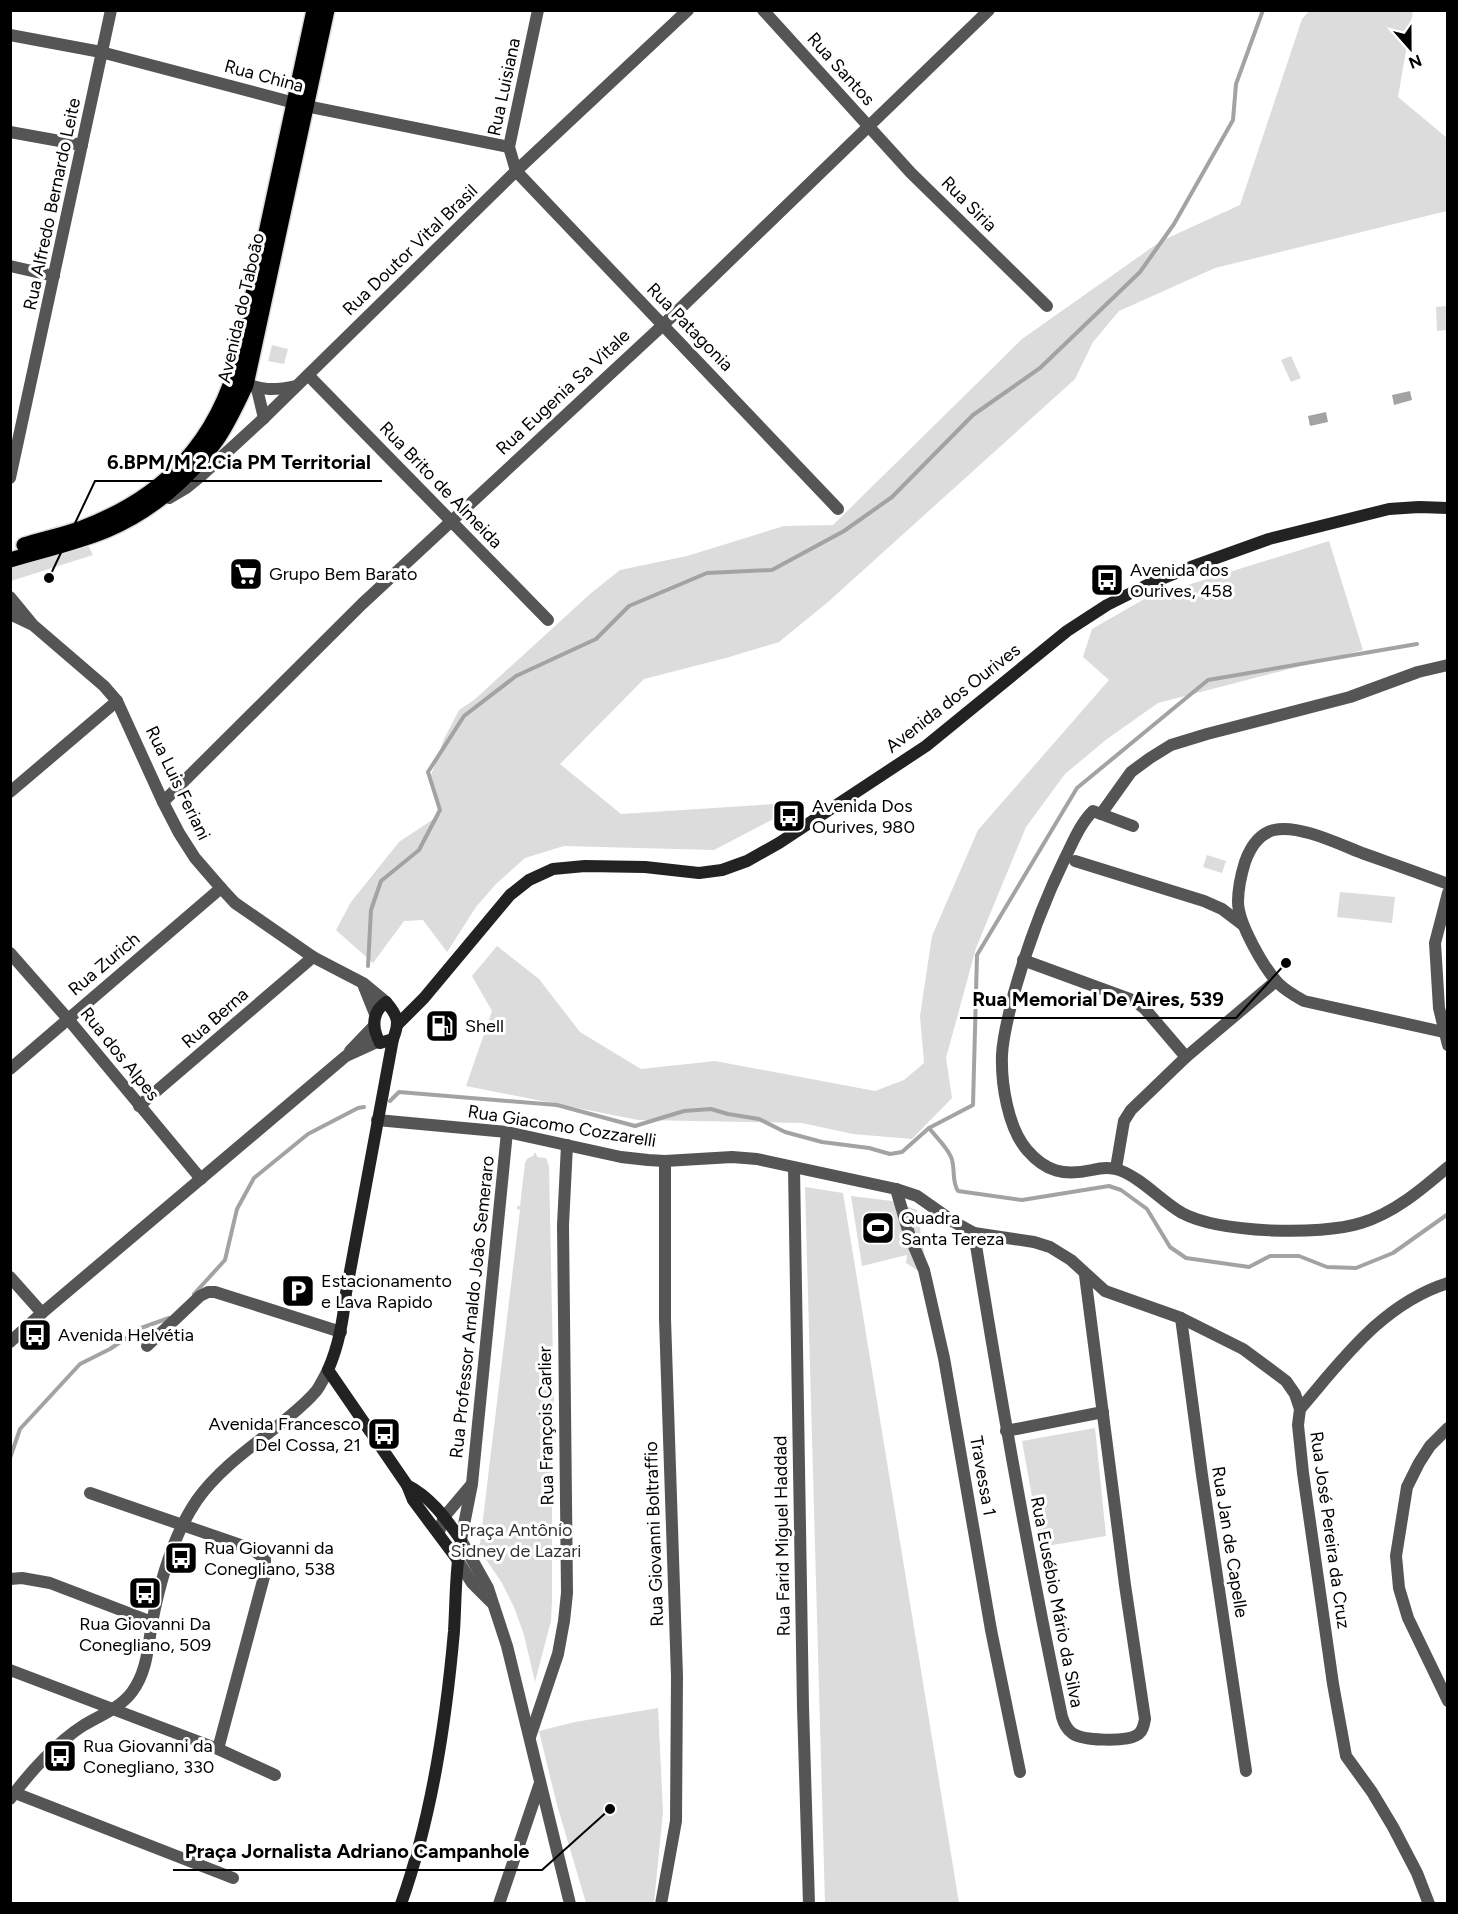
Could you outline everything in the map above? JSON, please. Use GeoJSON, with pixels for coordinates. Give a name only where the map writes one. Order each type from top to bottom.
{"type":"FeatureCollection","features":[{"type":"Feature","properties":{"kind":"main road","name":"Avenida do Taboão"},"geometry":{"type":"LineString","coordinates":[[10,560],[106,530],[134,517],[177,485],[207,453],[222,432],[245,384],[300,104],[314,10]]}},
{"type":"Feature","properties":{"kind":"main road","name":"Avenida do Taboão"},"geometry":{"type":"LineString","coordinates":[[300,104],[327,10]]}},
{"type":"Feature","properties":{"kind":"main road","name":"Avenida do Taboão"},"geometry":{"type":"LineString","coordinates":[[10,549],[80,528],[127,507],[152,492],[169,478],[245,384]]}},
{"type":"Feature","properties":{"kind":"main road","name":"Avenida dos Ourives"},"geometry":{"type":"LineString","coordinates":[[398,1024],[424,998],[510,895],[529,880],[553,869],[585,866],[645,867],[699,873],[722,870],[747,861],[779,843],[926,746],[1067,631],[1107,605],[1149,584],[1210,559],[1269,539],[1389,509],[1448,508]]}},
{"type":"Feature","properties":{"kind":"main road"},"geometry":{"type":"LineString","coordinates":[[424,998],[406,1005],[379,1007],[375,1020],[385,1041],[385,1075],[341,1332],[328,1370],[407,1485],[413,1500],[457,1559]]}},
{"type":"Feature","properties":{"kind":"main road"},"geometry":{"type":"LineString","coordinates":[[385,1041],[398,1024],[388,1005]]}},
{"type":"Feature","properties":{"kind":"main road"},"geometry":{"type":"LineString","coordinates":[[407,1485],[420,1491],[461,1540]]}},
{"type":"Feature","properties":{"kind":"main road","name":"Rua Professor Arnaldo João Semeraro"},"geometry":{"type":"LineString","coordinates":[[401,1904],[426,1816],[444,1719],[454,1630],[457,1559],[461,1540]]}},
{"type":"Feature","properties":{"kind":"street","name":"Rua Alfredo Bernardo Leite"},"geometry":{"type":"LineString","coordinates":[[11,476],[111,10]]}},
{"type":"Feature","properties":{"kind":"street","name":"Rua Luisiana"},"geometry":{"type":"LineString","coordinates":[[516,171],[509,147],[538,10]]}},
{"type":"Feature","properties":{"kind":"street","name":"Rua Doutor Vital Brasil"},"geometry":{"type":"LineString","coordinates":[[150,506],[186,488],[264,418],[516,171],[688,10]]}},
{"type":"Feature","properties":{"kind":"street","name":"Rua Santos"},"geometry":{"type":"LineString","coordinates":[[763,10],[868,126]]}},
{"type":"Feature","properties":{"kind":"street","name":"Rua Eugenia Sa Vitale"},"geometry":{"type":"LineString","coordinates":[[163,802],[356,610],[663,325],[989,10]]}},
{"type":"Feature","properties":{"kind":"street","name":"Rua China"},"geometry":{"type":"LineString","coordinates":[[10,35],[101,52],[300,104],[509,147]]}},
{"type":"Feature","properties":{"kind":"street","name":"Rua Siria"},"geometry":{"type":"LineString","coordinates":[[868,126],[911,173],[1047,306]]}},
{"type":"Feature","properties":{"kind":"street"},"geometry":{"type":"LineString","coordinates":[[10,132],[82,145]]}},
{"type":"Feature","properties":{"kind":"street","name":"Rua Patagonia"},"geometry":{"type":"LineString","coordinates":[[516,171],[838,509]]}},
{"type":"Feature","properties":{"kind":"street"},"geometry":{"type":"LineString","coordinates":[[10,266],[54,276]]}},
{"type":"Feature","properties":{"kind":"street","name":"Rua Brito de Almeida"},"geometry":{"type":"LineString","coordinates":[[308,375],[548,620]]}},
{"type":"Feature","properties":{"kind":"street"},"geometry":{"type":"LineString","coordinates":[[245,384],[277,390],[297,386]]}},
{"type":"Feature","properties":{"kind":"street"},"geometry":{"type":"LineString","coordinates":[[245,384],[264,418]]}},
{"type":"Feature","properties":{"kind":"street","name":"Rua Luis Feriani"},"geometry":{"type":"LineString","coordinates":[[10,597],[33,625],[104,686],[117,701],[163,802],[195,858],[221,888],[235,903],[313,957],[363,983],[388,1005]]}},
{"type":"Feature","properties":{"kind":"street","name":"Rua Luis Feriani"},"geometry":{"type":"LineString","coordinates":[[10,614],[33,625]]}},
{"type":"Feature","properties":{"kind":"street"},"geometry":{"type":"LineString","coordinates":[[1101,814],[1131,772],[1171,745],[1350,697],[1418,672],[1448,664]]}},
{"type":"Feature","properties":{"kind":"street"},"geometry":{"type":"LineString","coordinates":[[11,790],[117,701]]}},
{"type":"Feature","properties":{"kind":"street"},"geometry":{"type":"LineString","coordinates":[[1133,826],[1093,812],[1080,829],[1053,884],[1023,960],[1005,1028],[1002,1057],[1008,1110],[1017,1134],[1026,1149],[1035,1158],[1057,1172],[1070,1174],[1116,1168],[1137,1179],[1183,1213],[1219,1225],[1253,1230],[1327,1230],[1360,1223],[1387,1212],[1411,1198],[1448,1167]]}},
{"type":"Feature","properties":{"kind":"street"},"geometry":{"type":"LineString","coordinates":[[1446,1032],[1304,1001],[1287,991],[1276,981],[1254,947],[1243,925],[1238,904],[1241,874],[1248,853],[1259,837],[1274,830],[1292,830],[1317,837],[1448,884]]}},
{"type":"Feature","properties":{"kind":"street"},"geometry":{"type":"LineString","coordinates":[[1075,861],[1204,901],[1222,909],[1243,925]]}},
{"type":"Feature","properties":{"kind":"street","name":"Rua Zurich"},"geometry":{"type":"LineString","coordinates":[[10,1069],[221,888]]}},
{"type":"Feature","properties":{"kind":"street"},"geometry":{"type":"LineString","coordinates":[[1448,893],[1435,943],[1442,977],[1439,1008],[1448,1045]]}},
{"type":"Feature","properties":{"kind":"street","name":"Rua dos Alpes"},"geometry":{"type":"LineString","coordinates":[[10,953],[201,1179]]}},
{"type":"Feature","properties":{"kind":"street","name":"Rua Berna"},"geometry":{"type":"LineString","coordinates":[[139,1106],[313,957]]}},
{"type":"Feature","properties":{"kind":"street"},"geometry":{"type":"LineString","coordinates":[[1023,960],[1135,1001],[1145,1009],[1186,1057]]}},
{"type":"Feature","properties":{"kind":"street"},"geometry":{"type":"LineString","coordinates":[[1116,1168],[1124,1121],[1140,1101],[1186,1057],[1276,981]]}},
{"type":"Feature","properties":{"kind":"street"},"geometry":{"type":"LineString","coordinates":[[10,1342],[346,1056],[375,1020],[363,983]]}},
{"type":"Feature","properties":{"kind":"street"},"geometry":{"type":"LineString","coordinates":[[346,1056],[385,1041]]}},
{"type":"Feature","properties":{"kind":"street","name":"Rua Giacomo Cozzarelli"},"geometry":{"type":"LineString","coordinates":[[377,1120],[507,1132],[621,1157],[665,1161],[732,1157],[758,1159],[896,1189],[917,1196]]}},
{"type":"Feature","properties":{"kind":"street","name":"Rua Professor Arnaldo João Semeraro"},"geometry":{"type":"LineString","coordinates":[[461,1540],[472,1484],[507,1132]]}},
{"type":"Feature","properties":{"kind":"street","name":"Rua François Carlier"},"geometry":{"type":"LineString","coordinates":[[530,1737],[558,1654],[567,1593],[563,1225],[567,1145]]}},
{"type":"Feature","properties":{"kind":"street","name":"Rua Giovanni Boltraffio"},"geometry":{"type":"LineString","coordinates":[[661,1904],[676,1821],[677,1699],[666,1319],[665,1161]]}},
{"type":"Feature","properties":{"kind":"street","name":"Rua Farid Miguel Haddad"},"geometry":{"type":"LineString","coordinates":[[794,1168],[803,1707],[809,1904]]}},
{"type":"Feature","properties":{"kind":"street","name":"Travessa 1"},"geometry":{"type":"LineString","coordinates":[[896,1189],[910,1237],[924,1270],[944,1358],[991,1629],[1020,1772]]}},
{"type":"Feature","properties":{"kind":"street","name":"Rua José Pereira da Cruz"},"geometry":{"type":"LineString","coordinates":[[917,1196],[974,1233],[1034,1242],[1050,1247],[1071,1260],[1105,1291],[1181,1318],[1243,1348],[1286,1381],[1295,1394],[1300,1409],[1298,1425],[1303,1473],[1333,1684],[1346,1756],[1372,1792],[1393,1827],[1417,1873],[1429,1904]]}},
{"type":"Feature","properties":{"kind":"street","name":"Rua Eusébio Mário da Silva"},"geometry":{"type":"LineString","coordinates":[[974,1233],[1006,1431],[1040,1616],[1062,1717],[1065,1726],[1072,1734],[1098,1740],[1137,1735],[1145,1719],[1125,1586],[1085,1275]]}},
{"type":"Feature","properties":{"kind":"street"},"geometry":{"type":"LineString","coordinates":[[10,1277],[42,1313]]}},
{"type":"Feature","properties":{"kind":"street"},"geometry":{"type":"LineString","coordinates":[[1300,1409],[1348,1353],[1375,1326],[1401,1304],[1429,1289],[1448,1283]]}},
{"type":"Feature","properties":{"kind":"street"},"geometry":{"type":"LineString","coordinates":[[147,1346],[190,1304],[208,1292],[221,1292],[341,1332]]}},
{"type":"Feature","properties":{"kind":"street","name":"Rua Jan de Capelle"},"geometry":{"type":"LineString","coordinates":[[1181,1318],[1246,1771]]}},
{"type":"Feature","properties":{"kind":"street"},"geometry":{"type":"LineString","coordinates":[[233,1878],[13,1796],[53,1750],[83,1726],[114,1709],[132,1693],[142,1675],[152,1622],[167,1564],[183,1525],[198,1500],[241,1455],[296,1412],[317,1389],[328,1370]]}},
{"type":"Feature","properties":{"kind":"street"},"geometry":{"type":"LineString","coordinates":[[1006,1431],[1103,1412]]}},
{"type":"Feature","properties":{"kind":"street"},"geometry":{"type":"LineString","coordinates":[[1448,1428],[1419,1463],[1407,1487],[1396,1556],[1399,1588],[1408,1618],[1448,1701]]}},
{"type":"Feature","properties":{"kind":"street","name":"Rua Professor Arnaldo João Semeraro"},"geometry":{"type":"LineString","coordinates":[[439,1532],[444,1517],[472,1484]]}},
{"type":"Feature","properties":{"kind":"street"},"geometry":{"type":"LineString","coordinates":[[90,1493],[252,1549],[265,1559],[266,1573],[218,1749]]}},
{"type":"Feature","properties":{"kind":"street"},"geometry":{"type":"LineString","coordinates":[[461,1540],[482,1574],[507,1646],[570,1904]]}},
{"type":"Feature","properties":{"kind":"street"},"geometry":{"type":"LineString","coordinates":[[457,1559],[472,1582],[494,1605]]}},
{"type":"Feature","properties":{"kind":"street"},"geometry":{"type":"LineString","coordinates":[[10,1579],[22,1578],[50,1583],[152,1622]]}},
{"type":"Feature","properties":{"kind":"street"},"geometry":{"type":"LineString","coordinates":[[10,1670],[218,1749],[275,1774]]}},
{"type":"Feature","properties":{"kind":"street"},"geometry":{"type":"LineString","coordinates":[[499,1904],[540,1781]]}},
{"type":"Feature","properties":{"kind":"green space"},"geometry":{"type":"Polygon","coordinates":[[[1309,11],[1413,11],[1398,97],[1447,138],[1447,211],[1215,268],[1119,311],[1093,342],[1075,379],[828,602],[779,642],[644,679],[560,764],[621,814],[806,802],[714,850],[564,846],[525,858],[496,884],[476,907],[447,952],[423,920],[404,921],[373,963],[336,930],[351,902],[399,842],[441,814],[430,778],[444,739],[459,710],[474,700],[590,594],[620,570],[687,556],[784,526],[833,525],[1022,339],[1161,241],[1240,205],[1302,19],[1309,11]]]}},
{"type":"Feature","properties":{"kind":"green space"},"geometry":{"type":"Polygon","coordinates":[[[1446,306],[1447,330],[1437,331],[1436,307],[1446,306]]]}},
{"type":"Feature","properties":{"kind":"green space"},"geometry":{"type":"Polygon","coordinates":[[[272,345],[288,349],[284,364],[268,361],[272,345]]]}},
{"type":"Feature","properties":{"kind":"green space"},"geometry":{"type":"Polygon","coordinates":[[[1291,356],[1301,378],[1291,382],[1281,360],[1291,356]]]}},
{"type":"Feature","properties":{"kind":"green space"},"geometry":{"type":"Polygon","coordinates":[[[86,541],[93,555],[11,581],[11,562],[86,541]]]}},
{"type":"Feature","properties":{"kind":"green space"},"geometry":{"type":"Polygon","coordinates":[[[1329,541],[1363,650],[1158,703],[1107,739],[1065,774],[1026,827],[976,948],[946,1058],[952,1098],[912,1139],[853,1134],[802,1123],[638,1120],[466,1086],[492,1011],[472,976],[497,946],[539,979],[580,1032],[641,1069],[715,1061],[875,1091],[904,1080],[924,1063],[920,1016],[932,936],[978,830],[1109,680],[1083,657],[1092,629],[1146,598],[1329,541]]]}},
{"type":"Feature","properties":{"kind":"green space"},"geometry":{"type":"Polygon","coordinates":[[[1207,855],[1226,861],[1222,873],[1203,867],[1207,855]]]}},
{"type":"Feature","properties":{"kind":"green space"},"geometry":{"type":"Polygon","coordinates":[[[1340,892],[1395,897],[1392,923],[1337,917],[1340,892]]]}},
{"type":"Feature","properties":{"kind":"green space","name":"Praça Antônio Sidney de Lazari"},"geometry":{"type":"Polygon","coordinates":[[[534,1153],[537,1157],[546,1158],[549,1166],[555,1460],[552,1461],[551,1621],[535,1682],[524,1635],[514,1607],[502,1583],[481,1552],[480,1544],[520,1210],[517,1206],[520,1206],[525,1163],[534,1153]]]}},
{"type":"Feature","properties":{"kind":"green space"},"geometry":{"type":"Polygon","coordinates":[[[805,1187],[843,1193],[959,1903],[825,1903],[805,1187]]]}},
{"type":"Feature","properties":{"kind":"green space","name":"Quadra Santa Tereza"},"geometry":{"type":"Polygon","coordinates":[[[851,1196],[892,1201],[917,1210],[926,1265],[920,1272],[906,1263],[907,1255],[862,1266],[851,1196]]]}},
{"type":"Feature","properties":{"kind":"green space"},"geometry":{"type":"Polygon","coordinates":[[[1095,1428],[1106,1536],[1041,1547],[1022,1441],[1095,1428]]]}},
{"type":"Feature","properties":{"kind":"green space"},"geometry":{"type":"Polygon","coordinates":[[[658,1708],[663,1812],[654,1903],[586,1903],[557,1805],[539,1731],[575,1722],[658,1708]]]}},
{"type":"Feature","properties":{"kind":"shaded area"},"geometry":{"type":"Polygon","coordinates":[[[1410,391],[1412,400],[1394,405],[1392,395],[1410,391]]]}},
{"type":"Feature","properties":{"kind":"shaded area"},"geometry":{"type":"Polygon","coordinates":[[[1326,412],[1328,422],[1310,426],[1308,416],[1326,412]]]}},
{"type":"Feature","properties":{"kind":"waterway"},"geometry":{"type":"LineString","coordinates":[[368,966],[371,910],[381,881],[419,850],[440,810],[428,772],[464,716],[516,676],[596,639],[629,606],[707,573],[772,570],[844,531],[892,497],[973,415],[1040,368],[1140,272],[1174,224],[1233,120],[1236,84],[1263,10]]}},
{"type":"Feature","properties":{"kind":"waterway"},"geometry":{"type":"LineString","coordinates":[[929,1128],[973,1105],[977,955],[1077,788],[1208,680],[1417,644]]}},
{"type":"Feature","properties":{"kind":"waterway"},"geometry":{"type":"LineString","coordinates":[[390,1101],[399,1092],[557,1105],[635,1126],[684,1111],[711,1109],[759,1119],[785,1132],[822,1142],[869,1148],[890,1154],[902,1152],[929,1128],[951,1157],[958,1191],[1022,1200],[1109,1186],[1121,1190],[1147,1209],[1170,1247],[1186,1258],[1249,1267],[1270,1256],[1299,1256],[1327,1267],[1356,1268],[1393,1253],[1448,1214]]}},
{"type":"Feature","properties":{"kind":"waterway"},"geometry":{"type":"LineString","coordinates":[[194,1294],[225,1260],[237,1209],[254,1178],[308,1134],[364,1107]]}},
{"type":"Feature","properties":{"kind":"waterway"},"geometry":{"type":"LineString","coordinates":[[10,1458],[20,1429],[80,1364],[110,1349],[141,1328],[169,1318]]}},
{"type":"Feature","properties":{"kind":"place","name":"Grupo Bem Barato"},"geometry":{"type":"Point","coordinates":[246,574]}},
{"type":"Feature","properties":{"kind":"place","name":"6.BPM/M 2.Cia PM Territorial"},"geometry":{"type":"Point","coordinates":[49,578]}},
{"type":"Feature","properties":{"kind":"place","name":"Avenida dos Ourives, 458"},"geometry":{"type":"Point","coordinates":[1107,580]}},
{"type":"Feature","properties":{"kind":"place","name":"Avenida Dos Ourives, 980"},"geometry":{"type":"Point","coordinates":[789,816]}},
{"type":"Feature","properties":{"kind":"place","name":"Rua Memorial De Aires, 539"},"geometry":{"type":"Point","coordinates":[1286,963]}},
{"type":"Feature","properties":{"kind":"place","name":"Shell"},"geometry":{"type":"Point","coordinates":[442,1026]}},
{"type":"Feature","properties":{"kind":"place","name":"Quadra Santa Tereza"},"geometry":{"type":"Point","coordinates":[878,1228]}},
{"type":"Feature","properties":{"kind":"place","name":"Estacionamento e Lava Rapido"},"geometry":{"type":"Point","coordinates":[298,1291]}},
{"type":"Feature","properties":{"kind":"place","name":"Avenida Helvétia"},"geometry":{"type":"Point","coordinates":[35,1335]}},
{"type":"Feature","properties":{"kind":"place","name":"Avenida Francesco Del Cossa, 21"},"geometry":{"type":"Point","coordinates":[384,1434]}},
{"type":"Feature","properties":{"kind":"place","name":"Rua Giovanni da Conegliano, 538"},"geometry":{"type":"Point","coordinates":[181,1558]}},
{"type":"Feature","properties":{"kind":"place","name":"Rua Giovanni Da Conegliano, 509"},"geometry":{"type":"Point","coordinates":[145,1593]}},
{"type":"Feature","properties":{"kind":"place","name":"Rua Giovanni da Conegliano, 330"},"geometry":{"type":"Point","coordinates":[60,1756]}},
{"type":"Feature","properties":{"kind":"place","name":"Praça Jornalista Adriano Campanhole"},"geometry":{"type":"Point","coordinates":[610,1809]}}]}
